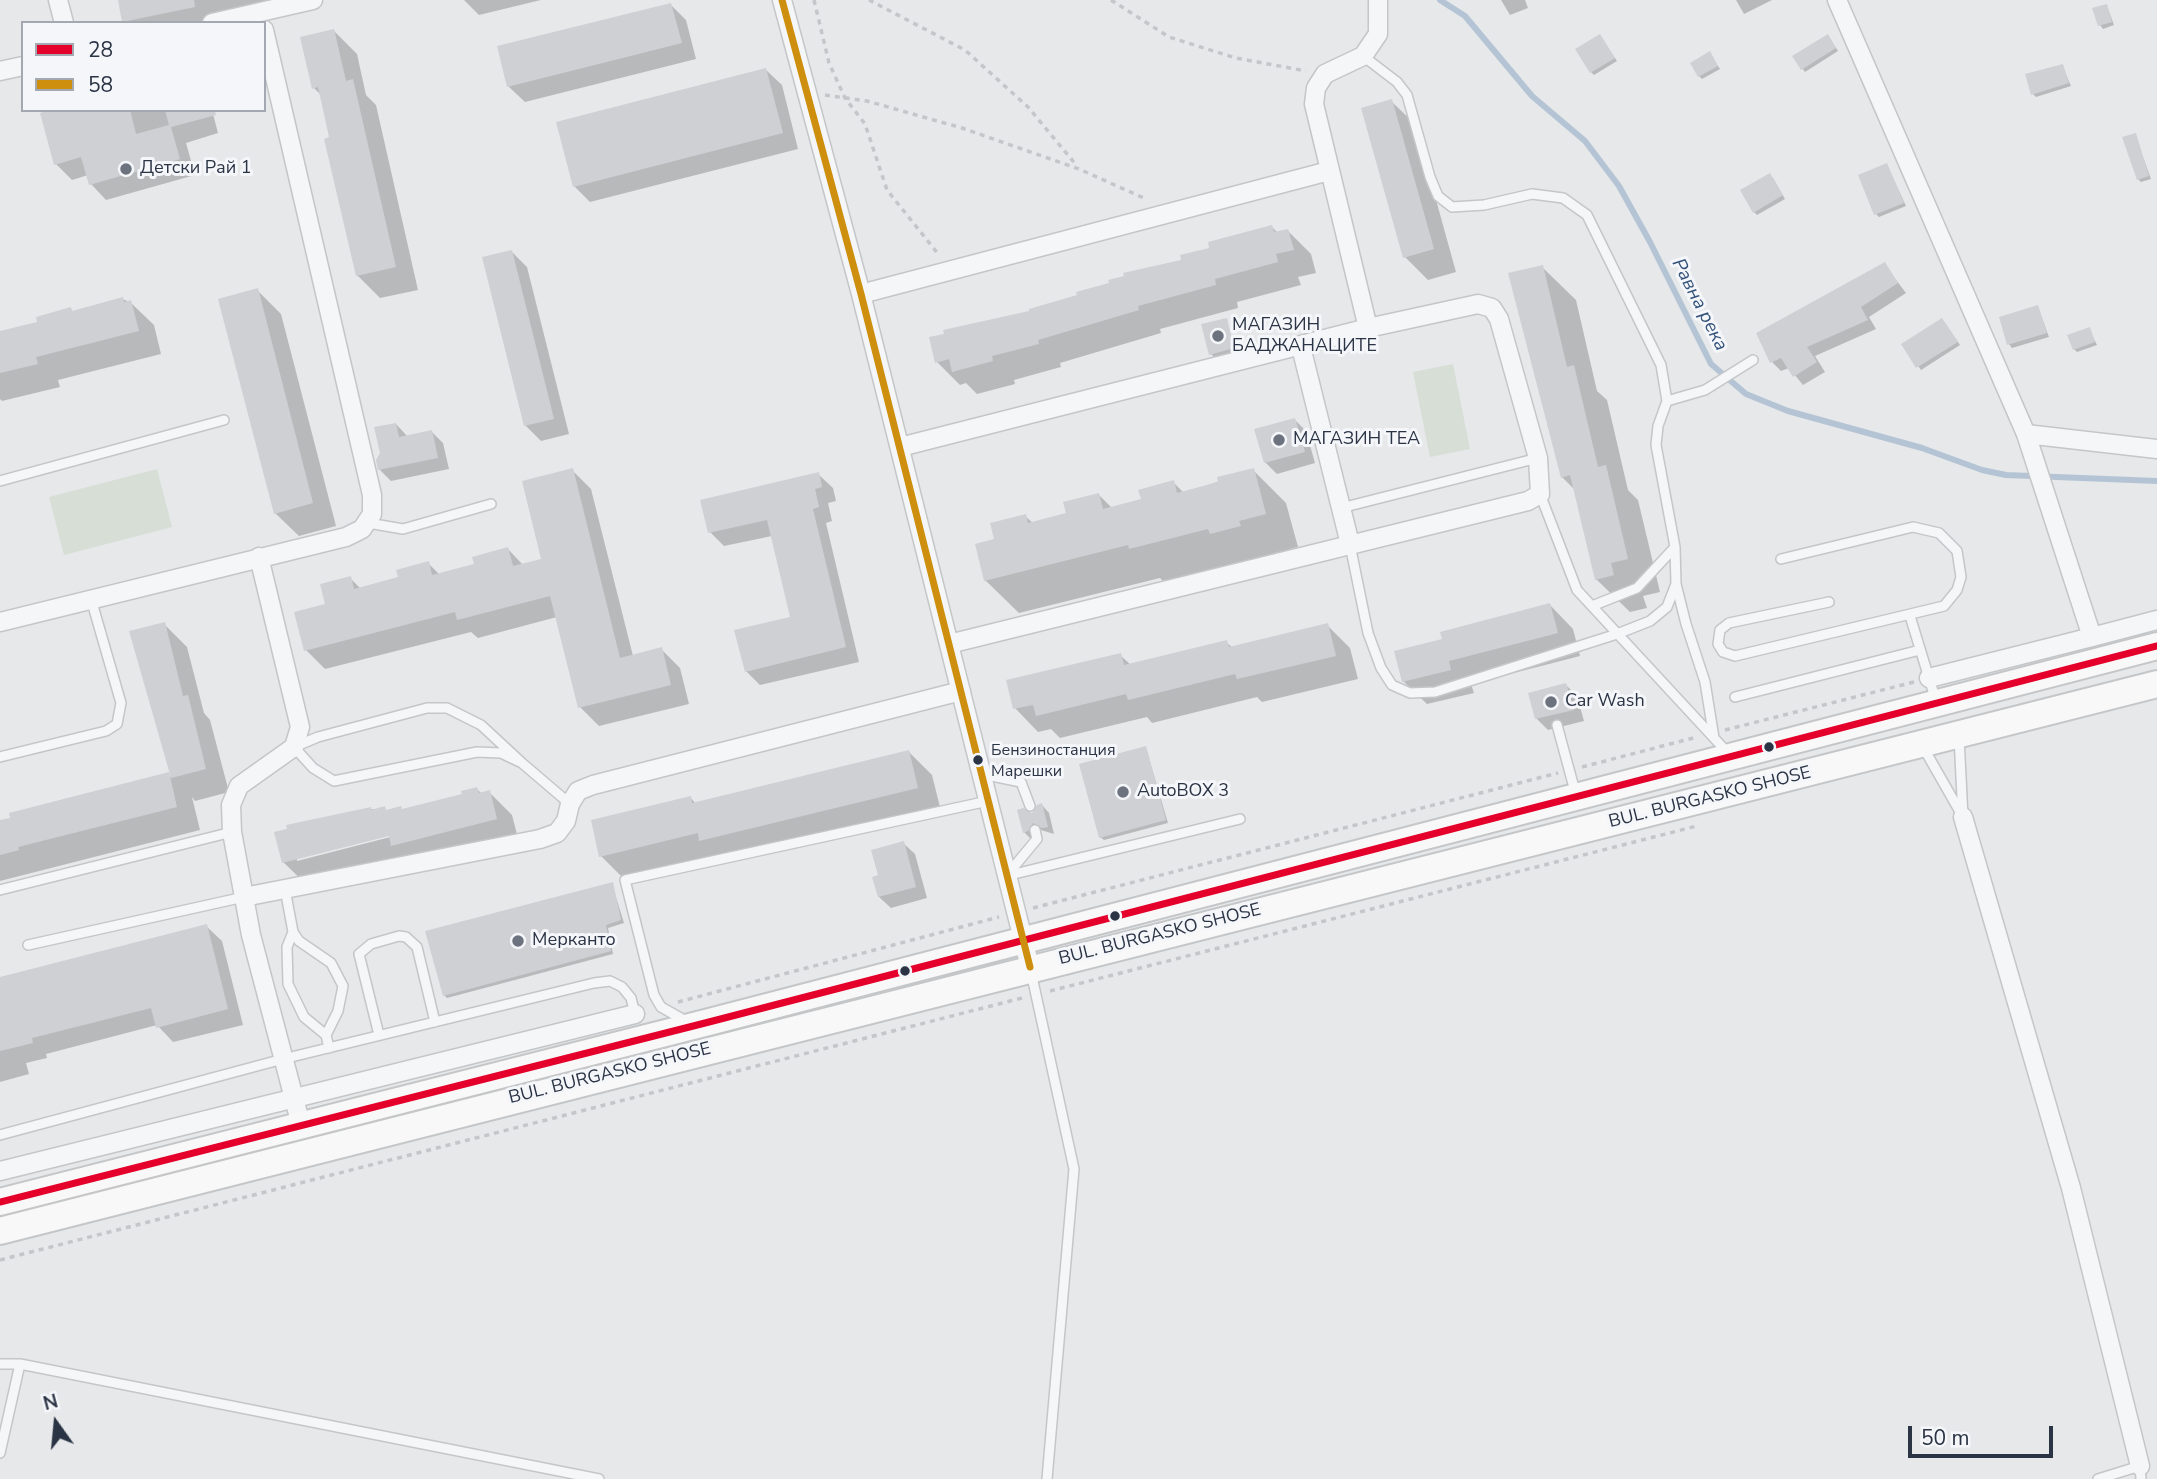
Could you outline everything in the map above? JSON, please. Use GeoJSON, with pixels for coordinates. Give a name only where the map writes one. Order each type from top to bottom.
{"type":"FeatureCollection","features":[{"type":"Feature","properties":{"kind":"main road","name":"BUL. BURGASKO SHOSE"},"geometry":{"type":"LineString","coordinates":[[0,1202],[709,1022],[1576,796],[1717,740],[1933,691],[2157,646]]}},
{"type":"Feature","properties":{"kind":"main road","name":"BUL. BURGASKO SHOSE"},"geometry":{"type":"LineString","coordinates":[[0,1231],[1030,967],[1959,736],[2157,684]]}},
{"type":"Feature","properties":{"kind":"street"},"geometry":{"type":"LineString","coordinates":[[58,0],[63,21]]}},
{"type":"Feature","properties":{"kind":"street"},"geometry":{"type":"LineString","coordinates":[[228,21],[261,17],[288,3],[313,0]]}},
{"type":"Feature","properties":{"kind":"street"},"geometry":{"type":"LineString","coordinates":[[782,0],[861,294],[1030,967]]}},
{"type":"Feature","properties":{"kind":"street"},"geometry":{"type":"LineString","coordinates":[[1838,0],[2026,434],[2092,637]]}},
{"type":"Feature","properties":{"kind":"street"},"geometry":{"type":"LineString","coordinates":[[1368,328],[1314,104],[1316,88],[1325,75],[1363,56],[1378,34],[1379,2]]}},
{"type":"Feature","properties":{"kind":"street"},"geometry":{"type":"LineString","coordinates":[[0,622],[355,534],[368,523],[372,514],[372,495],[266,39]]}},
{"type":"Feature","properties":{"kind":"street"},"geometry":{"type":"LineString","coordinates":[[0,71],[21,66]]}},
{"type":"Feature","properties":{"kind":"street"},"geometry":{"type":"LineString","coordinates":[[861,294],[1329,171]]}},
{"type":"Feature","properties":{"kind":"street"},"geometry":{"type":"LineString","coordinates":[[900,447],[1368,328],[1478,304],[1492,307],[1499,319],[1538,458],[1541,494],[1528,501],[948,644]]}},
{"type":"Feature","properties":{"kind":"street"},"geometry":{"type":"LineString","coordinates":[[1301,347],[1349,544]]}},
{"type":"Feature","properties":{"kind":"street"},"geometry":{"type":"LineString","coordinates":[[2026,434],[2157,449]]}},
{"type":"Feature","properties":{"kind":"street"},"geometry":{"type":"LineString","coordinates":[[259,557],[300,727],[294,747],[239,786],[231,805],[232,832],[244,897],[301,1125]]}},
{"type":"Feature","properties":{"kind":"street"},"geometry":{"type":"LineString","coordinates":[[1933,691],[2092,637],[2157,620]]}},
{"type":"Feature","properties":{"kind":"street"},"geometry":{"type":"LineString","coordinates":[[244,897],[540,839],[557,833],[566,821],[569,804],[578,791],[593,785],[961,691]]}},
{"type":"Feature","properties":{"kind":"street"},"geometry":{"type":"LineString","coordinates":[[1963,817],[2071,1188],[2141,1473]]}},
{"type":"Feature","properties":{"kind":"street"},"geometry":{"type":"LineString","coordinates":[[0,1171],[635,1014]]}},
{"type":"Feature","properties":{"kind":"lane"},"geometry":{"type":"LineString","coordinates":[[1363,56],[1397,82],[1407,95],[1430,177],[1438,196],[1452,207],[1484,205],[1532,194],[1563,198],[1587,215],[1661,365],[1667,401],[1658,426],[1656,445],[1675,547],[1676,584],[1705,682],[1717,740]]}},
{"type":"Feature","properties":{"kind":"lane"},"geometry":{"type":"LineString","coordinates":[[1667,401],[1705,390],[1753,360]]}},
{"type":"Feature","properties":{"kind":"lane"},"geometry":{"type":"LineString","coordinates":[[0,481],[224,420]]}},
{"type":"Feature","properties":{"kind":"lane"},"geometry":{"type":"LineString","coordinates":[[1341,508],[1538,458]]}},
{"type":"Feature","properties":{"kind":"lane"},"geometry":{"type":"LineString","coordinates":[[1541,494],[1577,590],[1717,740]]}},
{"type":"Feature","properties":{"kind":"lane"},"geometry":{"type":"LineString","coordinates":[[368,523],[412,527],[491,504]]}},
{"type":"Feature","properties":{"kind":"lane"},"geometry":{"type":"LineString","coordinates":[[1781,559],[1913,527],[1939,533],[1957,551],[1961,563],[1957,590],[1944,606],[1735,656],[1723,652],[1718,644],[1720,630],[1729,624],[1829,602]]}},
{"type":"Feature","properties":{"kind":"lane"},"geometry":{"type":"LineString","coordinates":[[1349,544],[1368,633],[1381,668],[1392,685],[1410,693],[1435,692],[1650,621],[1667,607],[1676,584]]}},
{"type":"Feature","properties":{"kind":"lane"},"geometry":{"type":"LineString","coordinates":[[1592,606],[1637,588],[1675,547]]}},
{"type":"Feature","properties":{"kind":"lane"},"geometry":{"type":"LineString","coordinates":[[0,757],[106,731],[117,724],[121,703],[91,599]]}},
{"type":"Feature","properties":{"kind":"lane"},"geometry":{"type":"LineString","coordinates":[[1910,616],[1933,691]]}},
{"type":"Feature","properties":{"kind":"lane"},"geometry":{"type":"LineString","coordinates":[[1735,697],[1920,650]]}},
{"type":"Feature","properties":{"kind":"lane"},"geometry":{"type":"LineString","coordinates":[[522,763],[500,753],[477,752],[334,781],[313,768],[294,747],[317,737],[427,708],[447,709],[481,725],[569,804]]}},
{"type":"Feature","properties":{"kind":"lane"},"geometry":{"type":"LineString","coordinates":[[1557,725],[1576,796]]}},
{"type":"Feature","properties":{"kind":"lane"},"geometry":{"type":"LineString","coordinates":[[1959,736],[1963,817]]}},
{"type":"Feature","properties":{"kind":"lane"},"geometry":{"type":"LineString","coordinates":[[1922,745],[1963,817]]}},
{"type":"Feature","properties":{"kind":"lane"},"geometry":{"type":"LineString","coordinates":[[982,774],[1021,782],[1030,806]]}},
{"type":"Feature","properties":{"kind":"lane"},"geometry":{"type":"LineString","coordinates":[[709,1022],[685,1020],[661,1007],[649,979],[625,880],[988,801]]}},
{"type":"Feature","properties":{"kind":"lane"},"geometry":{"type":"LineString","coordinates":[[1006,876],[1240,819]]}},
{"type":"Feature","properties":{"kind":"lane"},"geometry":{"type":"LineString","coordinates":[[1006,876],[1037,839],[1035,830]]}},
{"type":"Feature","properties":{"kind":"lane"},"geometry":{"type":"LineString","coordinates":[[0,890],[232,832]]}},
{"type":"Feature","properties":{"kind":"lane"},"geometry":{"type":"LineString","coordinates":[[285,889],[293,932],[299,941],[331,963],[343,986],[338,1011],[326,1035]]}},
{"type":"Feature","properties":{"kind":"lane"},"geometry":{"type":"LineString","coordinates":[[28,945],[244,897]]}},
{"type":"Feature","properties":{"kind":"lane"},"geometry":{"type":"LineString","coordinates":[[293,932],[287,947],[286,962],[291,993],[304,1017],[326,1035],[329,1048]]}},
{"type":"Feature","properties":{"kind":"lane"},"geometry":{"type":"LineString","coordinates":[[379,1035],[359,954],[371,944],[398,936],[406,937],[416,947],[435,1022]]}},
{"type":"Feature","properties":{"kind":"lane"},"geometry":{"type":"LineString","coordinates":[[1030,967],[1074,1169],[1047,1479]]}},
{"type":"Feature","properties":{"kind":"lane"},"geometry":{"type":"LineString","coordinates":[[0,1135],[283,1059],[610,981],[622,987],[631,998],[635,1014]]}},
{"type":"Feature","properties":{"kind":"lane"},"geometry":{"type":"LineString","coordinates":[[0,1364],[20,1364],[599,1479]]}},
{"type":"Feature","properties":{"kind":"lane"},"geometry":{"type":"LineString","coordinates":[[0,1453],[20,1364]]}},
{"type":"Feature","properties":{"kind":"lane"},"geometry":{"type":"LineString","coordinates":[[2098,1479],[2141,1473]]}},
{"type":"Feature","properties":{"kind":"path"},"geometry":{"type":"LineString","coordinates":[[814,0],[829,63],[845,98],[864,124],[887,190],[952,269]]}},
{"type":"Feature","properties":{"kind":"path"},"geometry":{"type":"LineString","coordinates":[[869,0],[965,50],[1028,107],[1079,169]]}},
{"type":"Feature","properties":{"kind":"path"},"geometry":{"type":"LineString","coordinates":[[1111,0],[1169,37],[1236,58],[1325,75]]}},
{"type":"Feature","properties":{"kind":"path"},"geometry":{"type":"LineString","coordinates":[[807,93],[867,101],[962,128],[1079,169],[1170,211]]}},
{"type":"Feature","properties":{"kind":"path"},"geometry":{"type":"LineString","coordinates":[[661,1007],[1569,770],[1933,691]]}},
{"type":"Feature","properties":{"kind":"path"},"geometry":{"type":"LineString","coordinates":[[0,1260],[1706,824]]}},
{"type":"Feature","properties":{"kind":"shaded area"},"geometry":{"type":"Polygon","coordinates":[[[1453,364],[1470,449],[1430,457],[1413,372],[1453,364]]]}},
{"type":"Feature","properties":{"kind":"shaded area"},"geometry":{"type":"Polygon","coordinates":[[[157,469],[172,527],[64,555],[49,497],[157,469]]]}},
{"type":"Feature","properties":{"kind":"building"},"geometry":{"type":"Polygon","coordinates":[[[118,0],[194,0],[195,7],[122,21],[118,0]]]}},
{"type":"Feature","properties":{"kind":"building"},"geometry":{"type":"Polygon","coordinates":[[[671,3],[682,43],[507,87],[497,46],[671,3]]]}},
{"type":"Feature","properties":{"kind":"building"},"geometry":{"type":"Polygon","coordinates":[[[2107,4],[2112,22],[2098,26],[2092,8],[2107,4]]]}},
{"type":"Feature","properties":{"kind":"building"},"geometry":{"type":"Polygon","coordinates":[[[334,29],[346,81],[353,79],[396,267],[356,276],[324,139],[329,137],[318,87],[312,89],[300,37],[334,29]]]}},
{"type":"Feature","properties":{"kind":"building"},"geometry":{"type":"Polygon","coordinates":[[[1600,34],[1615,58],[1590,73],[1575,49],[1600,34]]]}},
{"type":"Feature","properties":{"kind":"building"},"geometry":{"type":"Polygon","coordinates":[[[1828,34],[1836,48],[1801,70],[1792,56],[1828,34]]]}},
{"type":"Feature","properties":{"kind":"building"},"geometry":{"type":"Polygon","coordinates":[[[1710,51],[1718,66],[1698,77],[1690,63],[1710,51]]]}},
{"type":"Feature","properties":{"kind":"building"},"geometry":{"type":"Polygon","coordinates":[[[2063,64],[2069,83],[2031,95],[2025,74],[2063,64]]]}},
{"type":"Feature","properties":{"kind":"building"},"geometry":{"type":"Polygon","coordinates":[[[766,68],[783,133],[573,187],[556,122],[766,68]]]}},
{"type":"Feature","properties":{"kind":"building"},"geometry":{"type":"Polygon","coordinates":[[[1392,99],[1434,249],[1403,258],[1361,108],[1392,99]]]}},
{"type":"Feature","properties":{"kind":"building"},"geometry":{"type":"Polygon","coordinates":[[[130,112],[136,134],[169,125],[166,112],[215,112],[216,115],[171,127],[180,159],[89,185],[81,157],[54,165],[40,113],[130,112]]]}},
{"type":"Feature","properties":{"kind":"building"},"geometry":{"type":"Polygon","coordinates":[[[2136,133],[2149,176],[2137,180],[2122,137],[2136,133]]]}},
{"type":"Feature","properties":{"kind":"building"},"geometry":{"type":"Polygon","coordinates":[[[1887,163],[1904,203],[1874,215],[1858,175],[1887,163]]]}},
{"type":"Feature","properties":{"kind":"building"},"geometry":{"type":"Polygon","coordinates":[[[1770,173],[1783,195],[1753,213],[1740,190],[1770,173]]]}},
{"type":"Feature","properties":{"kind":"building"},"geometry":{"type":"Polygon","coordinates":[[[1272,225],[1274,232],[1288,229],[1294,250],[1276,254],[1278,262],[1215,279],[1216,285],[1138,306],[1139,310],[1038,340],[1039,344],[992,356],[993,361],[952,372],[949,359],[935,363],[929,337],[944,334],[943,330],[1029,311],[1077,295],[1076,292],[1109,283],[1108,280],[1124,276],[1123,273],[1181,260],[1180,255],[1209,248],[1208,242],[1272,225]]]}},
{"type":"Feature","properties":{"kind":"building"},"geometry":{"type":"Polygon","coordinates":[[[512,250],[554,419],[524,426],[482,257],[512,250]]]}},
{"type":"Feature","properties":{"kind":"building"},"geometry":{"type":"Polygon","coordinates":[[[1885,262],[1898,283],[1861,307],[1868,320],[1807,347],[1817,362],[1793,377],[1781,358],[1770,363],[1756,333],[1885,262]]]}},
{"type":"Feature","properties":{"kind":"building"},"geometry":{"type":"Polygon","coordinates":[[[1543,265],[1567,367],[1574,365],[1598,467],[1606,465],[1628,559],[1611,563],[1614,575],[1595,580],[1570,475],[1561,478],[1508,273],[1543,265]]]}},
{"type":"Feature","properties":{"kind":"building"},"geometry":{"type":"Polygon","coordinates":[[[258,288],[313,503],[274,514],[218,299],[258,288]]]}},
{"type":"Feature","properties":{"kind":"building"},"geometry":{"type":"Polygon","coordinates":[[[123,297],[124,302],[131,300],[139,331],[36,357],[38,364],[0,373],[0,331],[37,322],[36,317],[71,307],[72,311],[123,297]]]}},
{"type":"Feature","properties":{"kind":"building"},"geometry":{"type":"Polygon","coordinates":[[[2038,305],[2047,333],[2007,345],[1999,317],[2038,305]]]}},
{"type":"Feature","properties":{"kind":"building","name":"МАГАЗИН БАДЖАНАЦИТЕ"},"geometry":{"type":"Polygon","coordinates":[[[1227,318],[1234,348],[1209,355],[1201,324],[1227,318]]]}},
{"type":"Feature","properties":{"kind":"building"},"geometry":{"type":"Polygon","coordinates":[[[1942,318],[1958,342],[1916,368],[1901,344],[1942,318]]]}},
{"type":"Feature","properties":{"kind":"building"},"geometry":{"type":"Polygon","coordinates":[[[2090,327],[2095,342],[2073,350],[2067,335],[2090,327]]]}},
{"type":"Feature","properties":{"kind":"building","name":"МАГАЗИН ТЕА"},"geometry":{"type":"Polygon","coordinates":[[[1295,418],[1305,452],[1264,463],[1254,429],[1295,418]]]}},
{"type":"Feature","properties":{"kind":"building"},"geometry":{"type":"Polygon","coordinates":[[[396,423],[399,437],[432,430],[438,458],[378,470],[376,460],[380,453],[374,427],[396,423]]]}},
{"type":"Feature","properties":{"kind":"building"},"geometry":{"type":"Polygon","coordinates":[[[573,468],[620,658],[662,647],[671,685],[578,708],[550,596],[457,620],[455,612],[304,651],[294,612],[325,604],[320,584],[351,576],[354,589],[398,577],[396,570],[429,561],[432,575],[474,564],[472,557],[508,547],[513,566],[541,559],[522,481],[573,468]]]}},
{"type":"Feature","properties":{"kind":"building"},"geometry":{"type":"Polygon","coordinates":[[[1254,468],[1266,514],[1239,521],[1241,526],[1210,534],[1208,529],[1129,549],[1128,545],[984,581],[975,544],[994,539],[990,523],[1026,514],[1028,523],[1066,513],[1063,502],[1099,493],[1103,509],[1141,499],[1138,490],[1174,480],[1177,493],[1218,482],[1217,477],[1254,468]]]}},
{"type":"Feature","properties":{"kind":"building"},"geometry":{"type":"Polygon","coordinates":[[[819,472],[822,487],[815,489],[819,507],[813,509],[846,647],[745,672],[734,630],[790,617],[767,520],[708,533],[700,500],[819,472]]]}},
{"type":"Feature","properties":{"kind":"building"},"geometry":{"type":"Polygon","coordinates":[[[1550,603],[1558,633],[1449,661],[1451,670],[1402,682],[1394,651],[1442,639],[1440,632],[1550,603]]]}},
{"type":"Feature","properties":{"kind":"building"},"geometry":{"type":"Polygon","coordinates":[[[165,622],[183,696],[188,695],[206,769],[171,778],[129,631],[165,622]]]}},
{"type":"Feature","properties":{"kind":"building"},"geometry":{"type":"Polygon","coordinates":[[[1328,623],[1336,656],[1237,679],[1235,674],[1128,700],[1126,694],[1036,716],[1033,705],[1013,709],[1006,680],[1121,653],[1124,665],[1227,640],[1229,647],[1328,623]]]}},
{"type":"Feature","properties":{"kind":"building","name":"Car Wash"},"geometry":{"type":"Polygon","coordinates":[[[1566,683],[1574,710],[1535,719],[1528,693],[1566,683]]]}},
{"type":"Feature","properties":{"kind":"building","name":"AutoBOX 3"},"geometry":{"type":"Polygon","coordinates":[[[1146,746],[1166,820],[1099,838],[1079,764],[1146,746]]]}},
{"type":"Feature","properties":{"kind":"building"},"geometry":{"type":"Polygon","coordinates":[[[909,750],[918,788],[699,841],[698,833],[599,857],[591,820],[691,796],[692,803],[909,750]]]}},
{"type":"Feature","properties":{"kind":"building"},"geometry":{"type":"Polygon","coordinates":[[[169,772],[177,807],[18,847],[19,850],[0,855],[0,820],[10,818],[9,813],[169,772]]]}},
{"type":"Feature","properties":{"kind":"building"},"geometry":{"type":"Polygon","coordinates":[[[477,787],[479,793],[490,790],[497,819],[391,846],[389,836],[282,863],[274,832],[287,829],[286,825],[371,807],[371,810],[385,806],[386,810],[401,806],[402,809],[462,794],[461,791],[477,787]]]}},
{"type":"Feature","properties":{"kind":"building"},"geometry":{"type":"Polygon","coordinates":[[[1042,803],[1048,827],[1042,828],[1033,823],[1028,831],[1023,833],[1017,810],[1023,808],[1032,813],[1037,805],[1042,803]]]}},
{"type":"Feature","properties":{"kind":"building"},"geometry":{"type":"Polygon","coordinates":[[[904,841],[916,887],[878,897],[872,877],[878,875],[871,850],[904,841]]]}},
{"type":"Feature","properties":{"kind":"building","name":"Мерканто"},"geometry":{"type":"Polygon","coordinates":[[[613,882],[621,920],[606,925],[611,951],[443,996],[425,931],[613,882]]]}},
{"type":"Feature","properties":{"kind":"building"},"geometry":{"type":"Polygon","coordinates":[[[207,924],[228,1009],[156,1028],[151,1008],[32,1038],[33,1043],[0,1051],[0,977],[207,924]]]}},
{"type":"Feature","properties":{"kind":"waterway","name":"Равна река"},"geometry":{"type":"LineString","coordinates":[[1440,0],[1465,16],[1532,96],[1585,141],[1619,186],[1711,364],[1746,394],[1788,411],[1922,448],[1982,470],[2006,475],[2157,481]]}},
{"type":"Feature","properties":{"kind":"transit line","name":"58"},"geometry":{"type":"LineString","coordinates":[[782,0],[861,294],[1030,967]]}},
{"type":"Feature","properties":{"kind":"transit line","name":"28"},"geometry":{"type":"LineString","coordinates":[[0,1202],[709,1022],[2157,646]]}},
{"type":"Feature","properties":{"kind":"place","name":"Детски Рай 1"},"geometry":{"type":"Point","coordinates":[126,169]}},
{"type":"Feature","properties":{"kind":"place","name":"МАГАЗИН БАДЖАНАЦИТЕ"},"geometry":{"type":"Point","coordinates":[1218,336]}},
{"type":"Feature","properties":{"kind":"place","name":"МАГАЗИН ТЕА"},"geometry":{"type":"Point","coordinates":[1279,440]}},
{"type":"Feature","properties":{"kind":"place","name":"Car Wash"},"geometry":{"type":"Point","coordinates":[1551,702]}},
{"type":"Feature","properties":{"kind":"place","name":"Бензиностанция Марешки"},"geometry":{"type":"Point","coordinates":[978,760]}},
{"type":"Feature","properties":{"kind":"place","name":"AutoBOX 3"},"geometry":{"type":"Point","coordinates":[1123,792]}},
{"type":"Feature","properties":{"kind":"place","name":"Мерканто"},"geometry":{"type":"Point","coordinates":[518,941]}}]}
